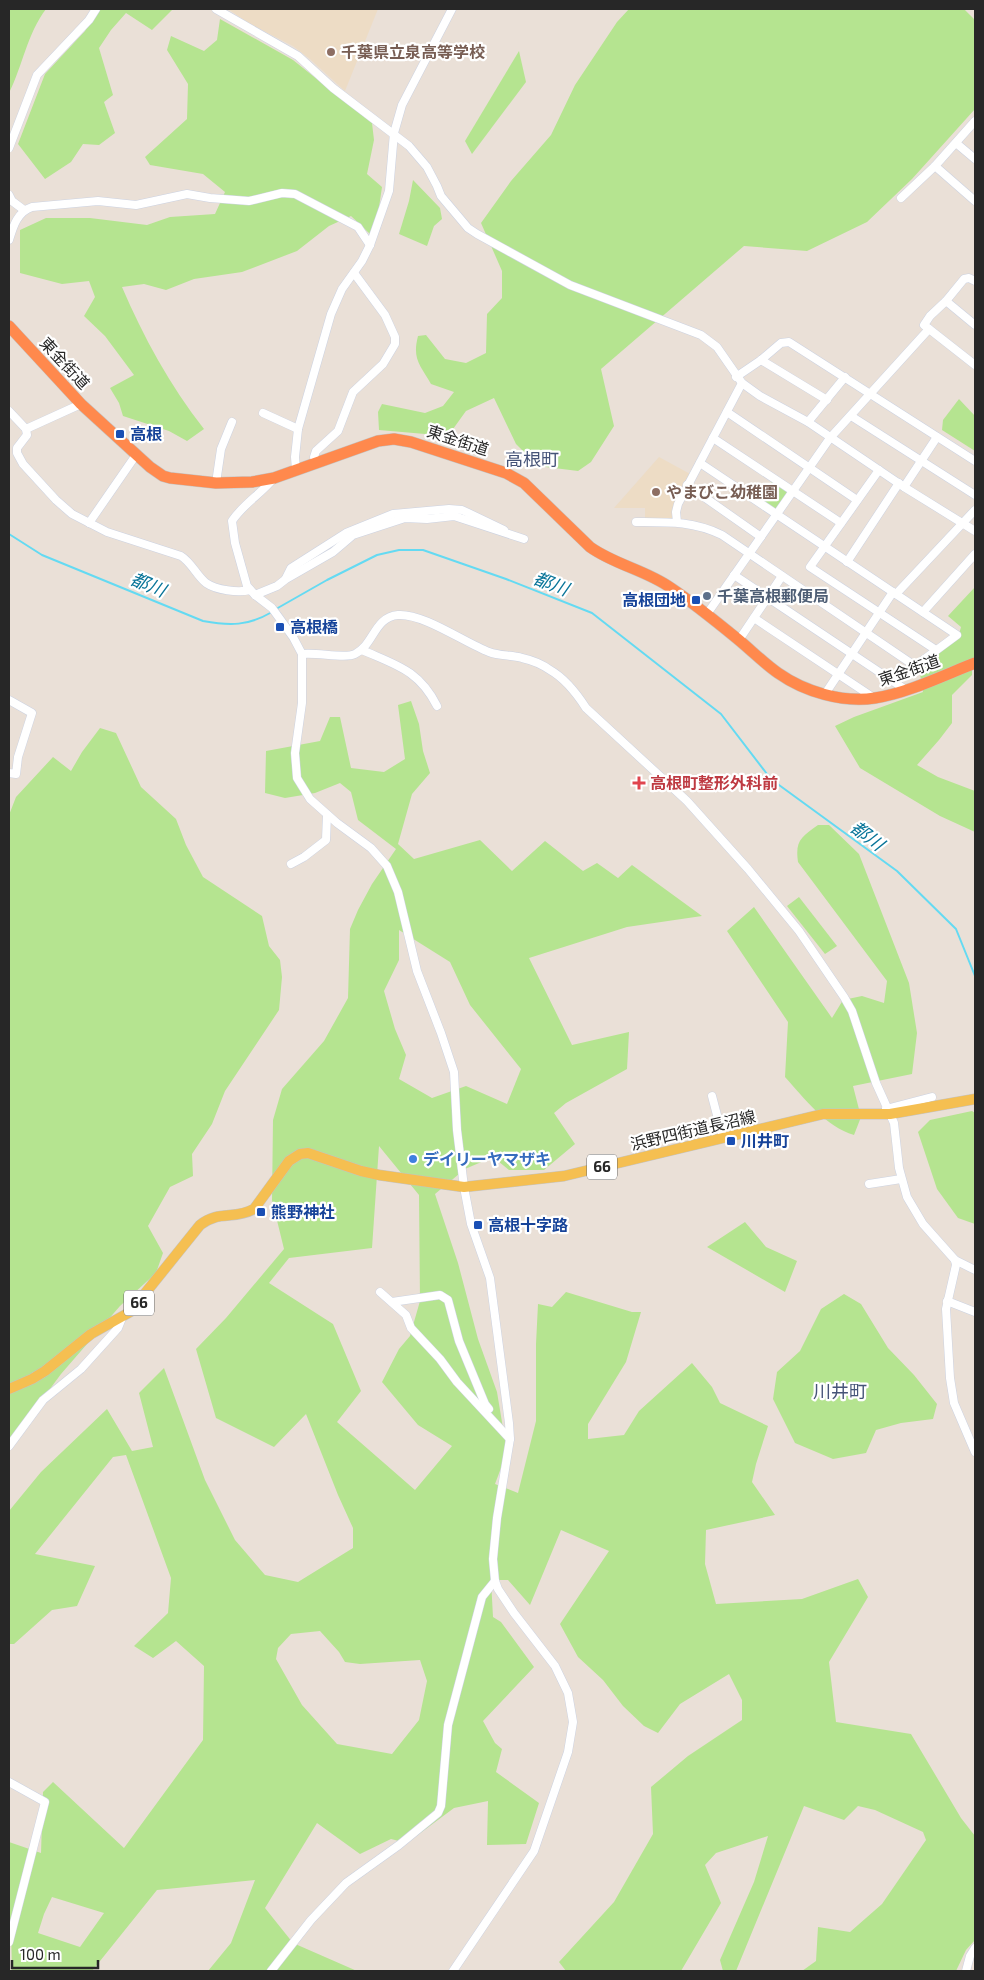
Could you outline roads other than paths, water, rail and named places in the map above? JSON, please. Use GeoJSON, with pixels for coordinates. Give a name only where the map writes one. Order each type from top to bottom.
{"type":"FeatureCollection","features":[{"type":"Feature","properties":{"kind":"highway","name":"東金街道"},"geometry":{"type":"LineString","coordinates":[[9,326],[81,404],[157,473],[170,478],[216,483],[252,482],[274,478],[378,441],[394,439],[433,448],[506,473],[524,483],[590,547],[658,580],[706,614],[776,672],[789,680],[825,694],[858,700],[874,698],[906,690],[975,663]]}},
{"type":"Feature","properties":{"kind":"main road","name":"浜野四街道長沼線"},"geometry":{"type":"LineString","coordinates":[[9,1389],[45,1371],[104,1325],[122,1318],[136,1306],[200,1225],[208,1218],[217,1215],[246,1214],[254,1209],[289,1161],[300,1154],[316,1154],[361,1171],[379,1175],[464,1187],[564,1176],[824,1114],[888,1112],[975,1099]]}},
{"type":"Feature","properties":{"kind":"street"},"geometry":{"type":"LineString","coordinates":[[9,148],[37,75],[89,20],[96,9]]}},
{"type":"Feature","properties":{"kind":"street"},"geometry":{"type":"LineString","coordinates":[[216,9],[298,56],[333,88],[409,146],[426,167],[441,196],[468,228],[570,285],[701,334],[717,347],[739,380],[760,396],[808,422],[901,485],[975,531]]}},
{"type":"Feature","properties":{"kind":"street"},"geometry":{"type":"LineString","coordinates":[[296,470],[295,457],[298,429],[331,314],[340,294],[362,261],[370,245],[389,192],[394,133],[402,105],[452,9]]}},
{"type":"Feature","properties":{"kind":"street"},"geometry":{"type":"LineString","coordinates":[[901,198],[935,166],[975,121]]}},
{"type":"Feature","properties":{"kind":"street"},"geometry":{"type":"LineString","coordinates":[[956,143],[975,159]]}},
{"type":"Feature","properties":{"kind":"street"},"geometry":{"type":"LineString","coordinates":[[935,166],[975,201]]}},
{"type":"Feature","properties":{"kind":"street"},"geometry":{"type":"LineString","coordinates":[[9,240],[15,222],[24,210],[32,207],[57,206],[84,201],[146,204],[181,194],[250,201],[287,193],[295,194],[358,227],[370,245]]}},
{"type":"Feature","properties":{"kind":"street"},"geometry":{"type":"LineString","coordinates":[[9,195],[12,201],[24,210]]}},
{"type":"Feature","properties":{"kind":"street"},"geometry":{"type":"LineString","coordinates":[[316,462],[314,457],[316,451],[338,431],[353,392],[384,364],[395,344],[395,337],[385,315],[354,272]]}},
{"type":"Feature","properties":{"kind":"street"},"geometry":{"type":"LineString","coordinates":[[975,280],[964,279],[924,326],[975,365]]}},
{"type":"Feature","properties":{"kind":"street"},"geometry":{"type":"LineString","coordinates":[[946,301],[975,324]]}},
{"type":"Feature","properties":{"kind":"street"},"geometry":{"type":"LineString","coordinates":[[706,614],[830,438],[929,329]]}},
{"type":"Feature","properties":{"kind":"street"},"geometry":{"type":"LineString","coordinates":[[677,522],[676,512],[687,485],[727,412],[739,380],[781,343],[789,342],[975,461]]}},
{"type":"Feature","properties":{"kind":"street"},"geometry":{"type":"LineString","coordinates":[[761,360],[827,400]]}},
{"type":"Feature","properties":{"kind":"street"},"geometry":{"type":"LineString","coordinates":[[808,422],[845,377]]}},
{"type":"Feature","properties":{"kind":"street"},"geometry":{"type":"LineString","coordinates":[[26,429],[81,404]]}},
{"type":"Feature","properties":{"kind":"street"},"geometry":{"type":"LineString","coordinates":[[9,411],[26,429],[27,435],[17,448],[16,453],[22,464],[66,509],[107,532],[181,556],[187,560],[207,584],[222,589],[252,593],[277,586],[286,579],[290,568],[338,538],[363,525],[393,514],[449,509],[462,510],[524,539]]}},
{"type":"Feature","properties":{"kind":"street"},"geometry":{"type":"LineString","coordinates":[[727,412],[857,500]]}},
{"type":"Feature","properties":{"kind":"street"},"geometry":{"type":"LineString","coordinates":[[264,413],[298,429]]}},
{"type":"Feature","properties":{"kind":"street"},"geometry":{"type":"LineString","coordinates":[[851,416],[975,495]]}},
{"type":"Feature","properties":{"kind":"street"},"geometry":{"type":"LineString","coordinates":[[216,483],[221,449],[232,422]]}},
{"type":"Feature","properties":{"kind":"street"},"geometry":{"type":"LineString","coordinates":[[847,562],[937,437]]}},
{"type":"Feature","properties":{"kind":"street"},"geometry":{"type":"LineString","coordinates":[[713,438],[841,523]]}},
{"type":"Feature","properties":{"kind":"street"},"geometry":{"type":"LineString","coordinates":[[89,523],[136,455]]}},
{"type":"Feature","properties":{"kind":"street"},"geometry":{"type":"LineString","coordinates":[[636,522],[677,522],[698,525],[712,530],[915,666],[957,634],[700,463]]}},
{"type":"Feature","properties":{"kind":"street"},"geometry":{"type":"LineString","coordinates":[[879,470],[810,567],[936,650]]}},
{"type":"Feature","properties":{"kind":"street"},"geometry":{"type":"LineString","coordinates":[[274,478],[264,490],[240,509],[232,521],[235,543],[245,582],[252,593],[272,608],[299,645],[302,654],[302,703],[295,754],[297,778],[310,798],[327,814],[371,848],[387,866],[398,892],[416,971],[441,1033],[454,1072],[457,1130],[464,1187],[471,1224],[490,1278],[510,1439],[497,1518],[493,1559],[494,1580],[514,1613],[555,1666],[568,1693],[573,1722],[568,1752],[534,1851],[453,1971]]}},
{"type":"Feature","properties":{"kind":"street"},"geometry":{"type":"LineString","coordinates":[[687,485],[761,537]]}},
{"type":"Feature","properties":{"kind":"street"},"geometry":{"type":"LineString","coordinates":[[825,694],[880,612],[895,593],[975,510]]}},
{"type":"Feature","properties":{"kind":"street"},"geometry":{"type":"LineString","coordinates":[[923,612],[975,554]]}},
{"type":"Feature","properties":{"kind":"street"},"geometry":{"type":"LineString","coordinates":[[734,575],[906,690]]}},
{"type":"Feature","properties":{"kind":"street"},"geometry":{"type":"LineString","coordinates":[[739,640],[782,576]]}},
{"type":"Feature","properties":{"kind":"street"},"geometry":{"type":"LineString","coordinates":[[302,654],[352,655],[362,650],[381,621],[389,616],[407,615],[443,628],[490,653],[524,658],[562,678],[576,693],[586,708],[687,801],[799,931],[852,1011],[888,1112],[894,1123],[901,1179],[907,1197],[919,1218],[955,1260],[975,1270]]}},
{"type":"Feature","properties":{"kind":"street"},"geometry":{"type":"LineString","coordinates":[[754,618],[874,698]]}},
{"type":"Feature","properties":{"kind":"street"},"geometry":{"type":"LineString","coordinates":[[362,650],[403,668],[420,679],[437,706]]}},
{"type":"Feature","properties":{"kind":"street"},"geometry":{"type":"LineString","coordinates":[[9,700],[32,713],[18,757],[16,774],[9,774]]}},
{"type":"Feature","properties":{"kind":"street"},"geometry":{"type":"LineString","coordinates":[[291,864],[304,858],[326,840],[327,814]]}},
{"type":"Feature","properties":{"kind":"street"},"geometry":{"type":"LineString","coordinates":[[712,1096],[723,1138]]}},
{"type":"Feature","properties":{"kind":"street"},"geometry":{"type":"LineString","coordinates":[[888,1112],[932,1097]]}},
{"type":"Feature","properties":{"kind":"street"},"geometry":{"type":"LineString","coordinates":[[869,1184],[901,1179]]}},
{"type":"Feature","properties":{"kind":"street"},"geometry":{"type":"LineString","coordinates":[[955,1260],[956,1266],[948,1301],[947,1325],[950,1378],[954,1403],[975,1452]]}},
{"type":"Feature","properties":{"kind":"street"},"geometry":{"type":"LineString","coordinates":[[380,1292],[406,1315],[411,1328],[440,1359],[457,1382],[510,1439]]}},
{"type":"Feature","properties":{"kind":"street"},"geometry":{"type":"LineString","coordinates":[[392,1302],[440,1295],[448,1300],[459,1341],[485,1404],[489,1409]]}},
{"type":"Feature","properties":{"kind":"street"},"geometry":{"type":"LineString","coordinates":[[948,1301],[975,1312]]}},
{"type":"Feature","properties":{"kind":"street"},"geometry":{"type":"LineString","coordinates":[[9,1446],[43,1400],[81,1369],[118,1328],[122,1318]]}},
{"type":"Feature","properties":{"kind":"street"},"geometry":{"type":"LineString","coordinates":[[271,1971],[311,1920],[346,1883],[399,1845],[438,1813],[441,1806],[448,1726],[482,1598],[494,1580]]}},
{"type":"Feature","properties":{"kind":"street"},"geometry":{"type":"LineString","coordinates":[[9,1782],[45,1802],[9,1942]]}},
{"type":"Feature","properties":{"kind":"street"},"geometry":{"type":"LineString","coordinates":[[966,1971],[970,1956],[975,1948]]}},
{"type":"Feature","properties":{"kind":"waterway","name":"都川"},"geometry":{"type":"LineString","coordinates":[[9,534],[42,555],[203,621],[239,624],[255,620],[272,612]]}},
{"type":"Feature","properties":{"kind":"waterway","name":"都川"},"geometry":{"type":"LineString","coordinates":[[276,609],[327,580],[377,555],[399,550],[423,550],[506,579],[592,613],[721,714],[767,774],[779,785],[897,871],[956,929],[975,976]]}},
{"type":"Feature","properties":{"kind":"place","name":"千葉県立泉高等学校"},"geometry":{"type":"Point","coordinates":[331,52]}},
{"type":"Feature","properties":{"kind":"place","name":"高根"},"geometry":{"type":"Point","coordinates":[120,434]}},
{"type":"Feature","properties":{"kind":"place","name":"やまびこ幼稚園"},"geometry":{"type":"Point","coordinates":[656,492]}},
{"type":"Feature","properties":{"kind":"place","name":"千葉高根郵便局"},"geometry":{"type":"Point","coordinates":[707,596]}},
{"type":"Feature","properties":{"kind":"place","name":"高根団地"},"geometry":{"type":"Point","coordinates":[696,600]}},
{"type":"Feature","properties":{"kind":"place","name":"高根橋"},"geometry":{"type":"Point","coordinates":[280,627]}},
{"type":"Feature","properties":{"kind":"place","name":"高根町整形外科前"},"geometry":{"type":"Point","coordinates":[639,783]}},
{"type":"Feature","properties":{"kind":"place","name":"川井町"},"geometry":{"type":"Point","coordinates":[731,1141]}},
{"type":"Feature","properties":{"kind":"place","name":"デイリーヤマザキ"},"geometry":{"type":"Point","coordinates":[413,1159]}},
{"type":"Feature","properties":{"kind":"place","name":"熊野神社"},"geometry":{"type":"Point","coordinates":[261,1212]}},
{"type":"Feature","properties":{"kind":"place","name":"高根十字路"},"geometry":{"type":"Point","coordinates":[478,1225]}},
{"type":"Feature","properties":{"kind":"district","name":"高根町"},"geometry":{"type":"Point","coordinates":[532,460]}},
{"type":"Feature","properties":{"kind":"district","name":"川井町"},"geometry":{"type":"Point","coordinates":[840,1392]}}]}
